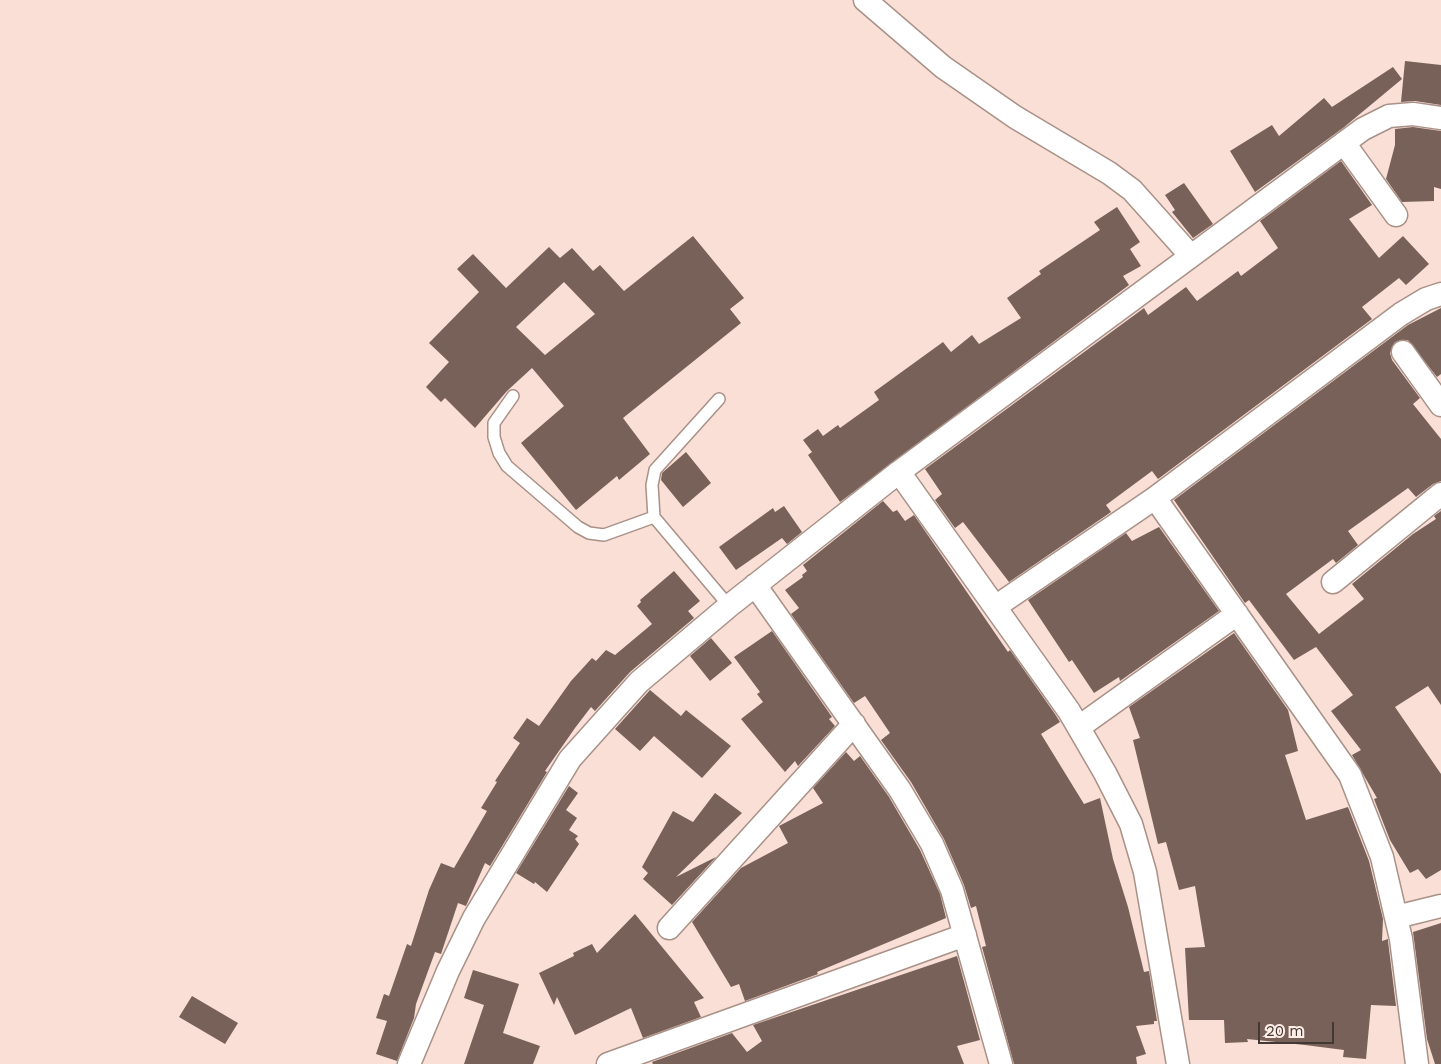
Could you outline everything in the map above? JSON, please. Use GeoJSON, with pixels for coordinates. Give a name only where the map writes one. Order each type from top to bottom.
{"type":"FeatureCollection","features":[{"type":"Feature","properties":{"kind":"street"},"geometry":{"type":"LineString","coordinates":[[866,0],[943,67],[1016,117],[1109,173],[1132,190],[1191,256]]}},
{"type":"Feature","properties":{"kind":"street"},"geometry":{"type":"LineString","coordinates":[[409,1064],[448,971],[474,918],[570,759],[639,682],[755,585],[899,472],[1363,129],[1389,116],[1413,114],[1441,118]]}},
{"type":"Feature","properties":{"kind":"street"},"geometry":{"type":"LineString","coordinates":[[1344,143],[1396,216]]}},
{"type":"Feature","properties":{"kind":"street"},"geometry":{"type":"LineString","coordinates":[[996,607],[1155,498],[1401,314],[1426,299],[1441,294]]}},
{"type":"Feature","properties":{"kind":"street"},"geometry":{"type":"LineString","coordinates":[[1404,352],[1441,405]]}},
{"type":"Feature","properties":{"kind":"street"},"geometry":{"type":"LineString","coordinates":[[899,472],[1079,727],[1131,824],[1146,872],[1178,1064]]}},
{"type":"Feature","properties":{"kind":"street"},"geometry":{"type":"LineString","coordinates":[[1333,582],[1441,494]]}},
{"type":"Feature","properties":{"kind":"street"},"geometry":{"type":"LineString","coordinates":[[1155,498],[1350,775],[1382,856],[1401,939],[1418,1064]]}},
{"type":"Feature","properties":{"kind":"street"},"geometry":{"type":"LineString","coordinates":[[755,585],[900,790],[932,844],[952,890],[1001,1064]]}},
{"type":"Feature","properties":{"kind":"street"},"geometry":{"type":"LineString","coordinates":[[1079,727],[1237,614]]}},
{"type":"Feature","properties":{"kind":"street"},"geometry":{"type":"LineString","coordinates":[[669,928],[854,724]]}},
{"type":"Feature","properties":{"kind":"street"},"geometry":{"type":"LineString","coordinates":[[1396,916],[1441,906]]}},
{"type":"Feature","properties":{"kind":"street"},"geometry":{"type":"LineString","coordinates":[[608,1064],[965,936]]}},
{"type":"Feature","properties":{"kind":"lane"},"geometry":{"type":"LineString","coordinates":[[513,396],[494,423],[494,437],[499,453],[507,466],[578,527],[589,533],[604,536],[654,517]]}},
{"type":"Feature","properties":{"kind":"lane"},"geometry":{"type":"LineString","coordinates":[[719,399],[656,470],[652,485],[654,517],[729,606]]}},
{"type":"Feature","properties":{"kind":"building"},"geometry":{"type":"Polygon","coordinates":[[[1405,61],[1441,65],[1441,105],[1415,101],[1401,102],[1405,61]]]}},
{"type":"Feature","properties":{"kind":"building"},"geometry":{"type":"Polygon","coordinates":[[[1393,67],[1402,79],[1343,128],[1255,192],[1230,151],[1272,125],[1279,136],[1324,98],[1332,107],[1393,67]]]}},
{"type":"Feature","properties":{"kind":"building"},"geometry":{"type":"Polygon","coordinates":[[[1413,127],[1441,131],[1441,189],[1434,187],[1434,201],[1402,202],[1386,179],[1395,145],[1395,129],[1413,127]]]}},
{"type":"Feature","properties":{"kind":"building"},"geometry":{"type":"Polygon","coordinates":[[[1341,161],[1372,205],[1349,219],[1379,258],[1403,236],[1429,264],[1406,285],[1399,278],[1362,307],[1372,319],[1158,479],[1152,471],[1106,505],[1111,512],[1009,582],[963,522],[955,528],[935,500],[942,494],[925,469],[1144,308],[1148,315],[1186,287],[1197,301],[1238,271],[1241,276],[1278,248],[1260,221],[1341,161]]]}},
{"type":"Feature","properties":{"kind":"building"},"geometry":{"type":"Polygon","coordinates":[[[1184,183],[1213,224],[1193,238],[1172,212],[1175,210],[1165,195],[1184,183]]]}},
{"type":"Feature","properties":{"kind":"building"},"geometry":{"type":"Polygon","coordinates":[[[1117,207],[1140,242],[1130,249],[1141,266],[1123,276],[1129,285],[840,502],[808,455],[812,452],[803,440],[818,429],[823,436],[838,425],[840,428],[879,400],[874,392],[943,342],[951,352],[972,335],[979,344],[1021,318],[1007,298],[1041,274],[1039,271],[1100,230],[1094,222],[1117,207]]]}},
{"type":"Feature","properties":{"kind":"building"},"geometry":{"type":"Polygon","coordinates":[[[693,236],[744,298],[730,309],[741,323],[623,418],[650,454],[619,480],[617,476],[576,510],[521,443],[564,406],[532,368],[507,391],[475,428],[445,398],[441,402],[426,387],[449,362],[429,343],[479,292],[457,269],[473,254],[506,288],[549,247],[560,258],[572,248],[593,271],[600,265],[624,291],[693,236]],[[564,282],[516,327],[545,355],[595,314],[564,282]]]}},
{"type":"Feature","properties":{"kind":"building"},"geometry":{"type":"Polygon","coordinates":[[[1441,308],[1441,374],[1437,377],[1408,340],[1395,342],[1390,353],[1392,360],[1420,398],[1413,404],[1441,439],[1441,481],[1433,484],[1416,497],[1408,488],[1348,531],[1358,545],[1336,563],[1333,559],[1286,594],[1319,634],[1364,599],[1352,584],[1413,534],[1436,519],[1434,516],[1441,511],[1441,705],[1428,686],[1395,707],[1441,774],[1441,870],[1426,879],[1418,869],[1410,873],[1390,840],[1374,799],[1377,798],[1352,755],[1361,750],[1331,711],[1353,695],[1316,647],[1294,660],[1249,600],[1245,603],[1174,500],[1408,325],[1441,308]]]}},
{"type":"Feature","properties":{"kind":"building"},"geometry":{"type":"Polygon","coordinates":[[[686,452],[711,483],[683,507],[661,480],[662,473],[686,452]]]}},
{"type":"Feature","properties":{"kind":"building"},"geometry":{"type":"Polygon","coordinates":[[[883,501],[893,512],[897,510],[905,521],[914,515],[1008,652],[1010,650],[1060,722],[1041,734],[1084,804],[1100,798],[1113,859],[1128,907],[1144,972],[1149,971],[1157,1021],[1154,1021],[1154,1024],[1136,1026],[1146,1054],[1136,1057],[1137,1064],[1014,1064],[982,947],[986,946],[976,906],[971,908],[964,885],[944,839],[911,782],[881,740],[890,733],[865,696],[854,703],[791,614],[799,608],[785,590],[803,577],[802,575],[807,571],[803,565],[883,501]]]}},
{"type":"Feature","properties":{"kind":"building"},"geometry":{"type":"Polygon","coordinates":[[[784,506],[802,532],[787,544],[782,538],[736,570],[719,547],[773,508],[775,512],[784,506]]]}},
{"type":"Feature","properties":{"kind":"building"},"geometry":{"type":"Polygon","coordinates":[[[1159,527],[1219,611],[1120,681],[1119,677],[1094,693],[1072,660],[1069,662],[1028,600],[1126,533],[1132,541],[1159,527]]]}},
{"type":"Feature","properties":{"kind":"building"},"geometry":{"type":"Polygon","coordinates":[[[674,571],[700,601],[688,611],[694,618],[630,672],[595,711],[591,707],[575,728],[545,771],[547,772],[490,866],[485,863],[466,906],[458,903],[441,954],[435,952],[416,1004],[414,1018],[397,1061],[376,1054],[387,1021],[376,1018],[384,994],[389,996],[407,944],[411,946],[429,890],[441,863],[454,868],[487,811],[481,808],[497,782],[495,781],[520,743],[513,738],[527,718],[539,726],[571,681],[592,658],[596,661],[606,650],[615,655],[652,624],[637,606],[641,602],[640,600],[674,571]]]}},
{"type":"Feature","properties":{"kind":"building"},"geometry":{"type":"Polygon","coordinates":[[[772,631],[832,717],[829,719],[835,726],[798,766],[795,761],[785,772],[741,719],[763,702],[757,694],[760,692],[734,657],[772,631]]]}},
{"type":"Feature","properties":{"kind":"building"},"geometry":{"type":"Polygon","coordinates":[[[1234,633],[1288,710],[1298,751],[1285,755],[1306,820],[1348,807],[1369,861],[1383,919],[1382,941],[1388,939],[1396,1006],[1371,1005],[1366,1059],[1343,1057],[1344,1050],[1305,1045],[1247,1039],[1248,1042],[1225,1043],[1224,1020],[1189,1020],[1185,948],[1205,947],[1195,886],[1179,890],[1166,842],[1158,844],[1133,740],[1140,738],[1129,707],[1234,633]]]}},
{"type":"Feature","properties":{"kind":"building"},"geometry":{"type":"Polygon","coordinates":[[[711,638],[732,663],[710,681],[690,656],[711,638]]]}},
{"type":"Feature","properties":{"kind":"building"},"geometry":{"type":"Polygon","coordinates":[[[650,690],[681,716],[686,710],[731,746],[702,778],[654,736],[640,751],[615,729],[650,690]]]}},
{"type":"Feature","properties":{"kind":"building"},"geometry":{"type":"Polygon","coordinates":[[[846,752],[854,761],[860,756],[889,797],[920,850],[940,894],[946,918],[817,972],[818,974],[745,1001],[739,984],[731,987],[692,922],[741,868],[788,843],[779,826],[823,803],[813,788],[846,752]]]}},
{"type":"Feature","properties":{"kind":"building"},"geometry":{"type":"Polygon","coordinates":[[[569,786],[578,793],[566,810],[577,818],[569,830],[578,836],[575,839],[579,844],[547,892],[535,882],[534,884],[516,873],[569,786]]]}},
{"type":"Feature","properties":{"kind":"building"},"geometry":{"type":"Polygon","coordinates":[[[715,793],[742,813],[676,877],[716,857],[672,905],[643,879],[648,873],[642,867],[673,811],[693,822],[715,793]]]}},
{"type":"Feature","properties":{"kind":"building"},"geometry":{"type":"Polygon","coordinates":[[[635,914],[704,998],[694,1002],[701,1017],[643,1038],[631,1008],[575,1035],[557,997],[554,1005],[539,973],[574,956],[573,953],[592,944],[597,953],[635,914]]]}},
{"type":"Feature","properties":{"kind":"building"},"geometry":{"type":"Polygon","coordinates":[[[1441,923],[1441,1064],[1435,1064],[1427,1039],[1413,932],[1441,923]]]}},
{"type":"Feature","properties":{"kind":"building"},"geometry":{"type":"Polygon","coordinates":[[[957,956],[980,1040],[957,1046],[964,1064],[653,1064],[652,1062],[732,1033],[747,1052],[762,1041],[753,1025],[957,956]]]}},
{"type":"Feature","properties":{"kind":"building"},"geometry":{"type":"Polygon","coordinates":[[[473,970],[519,984],[503,1033],[540,1046],[533,1064],[464,1064],[484,1005],[464,998],[473,970]]]}},
{"type":"Feature","properties":{"kind":"building"},"geometry":{"type":"Polygon","coordinates":[[[192,996],[238,1023],[225,1044],[179,1017],[192,996]]]}}]}
